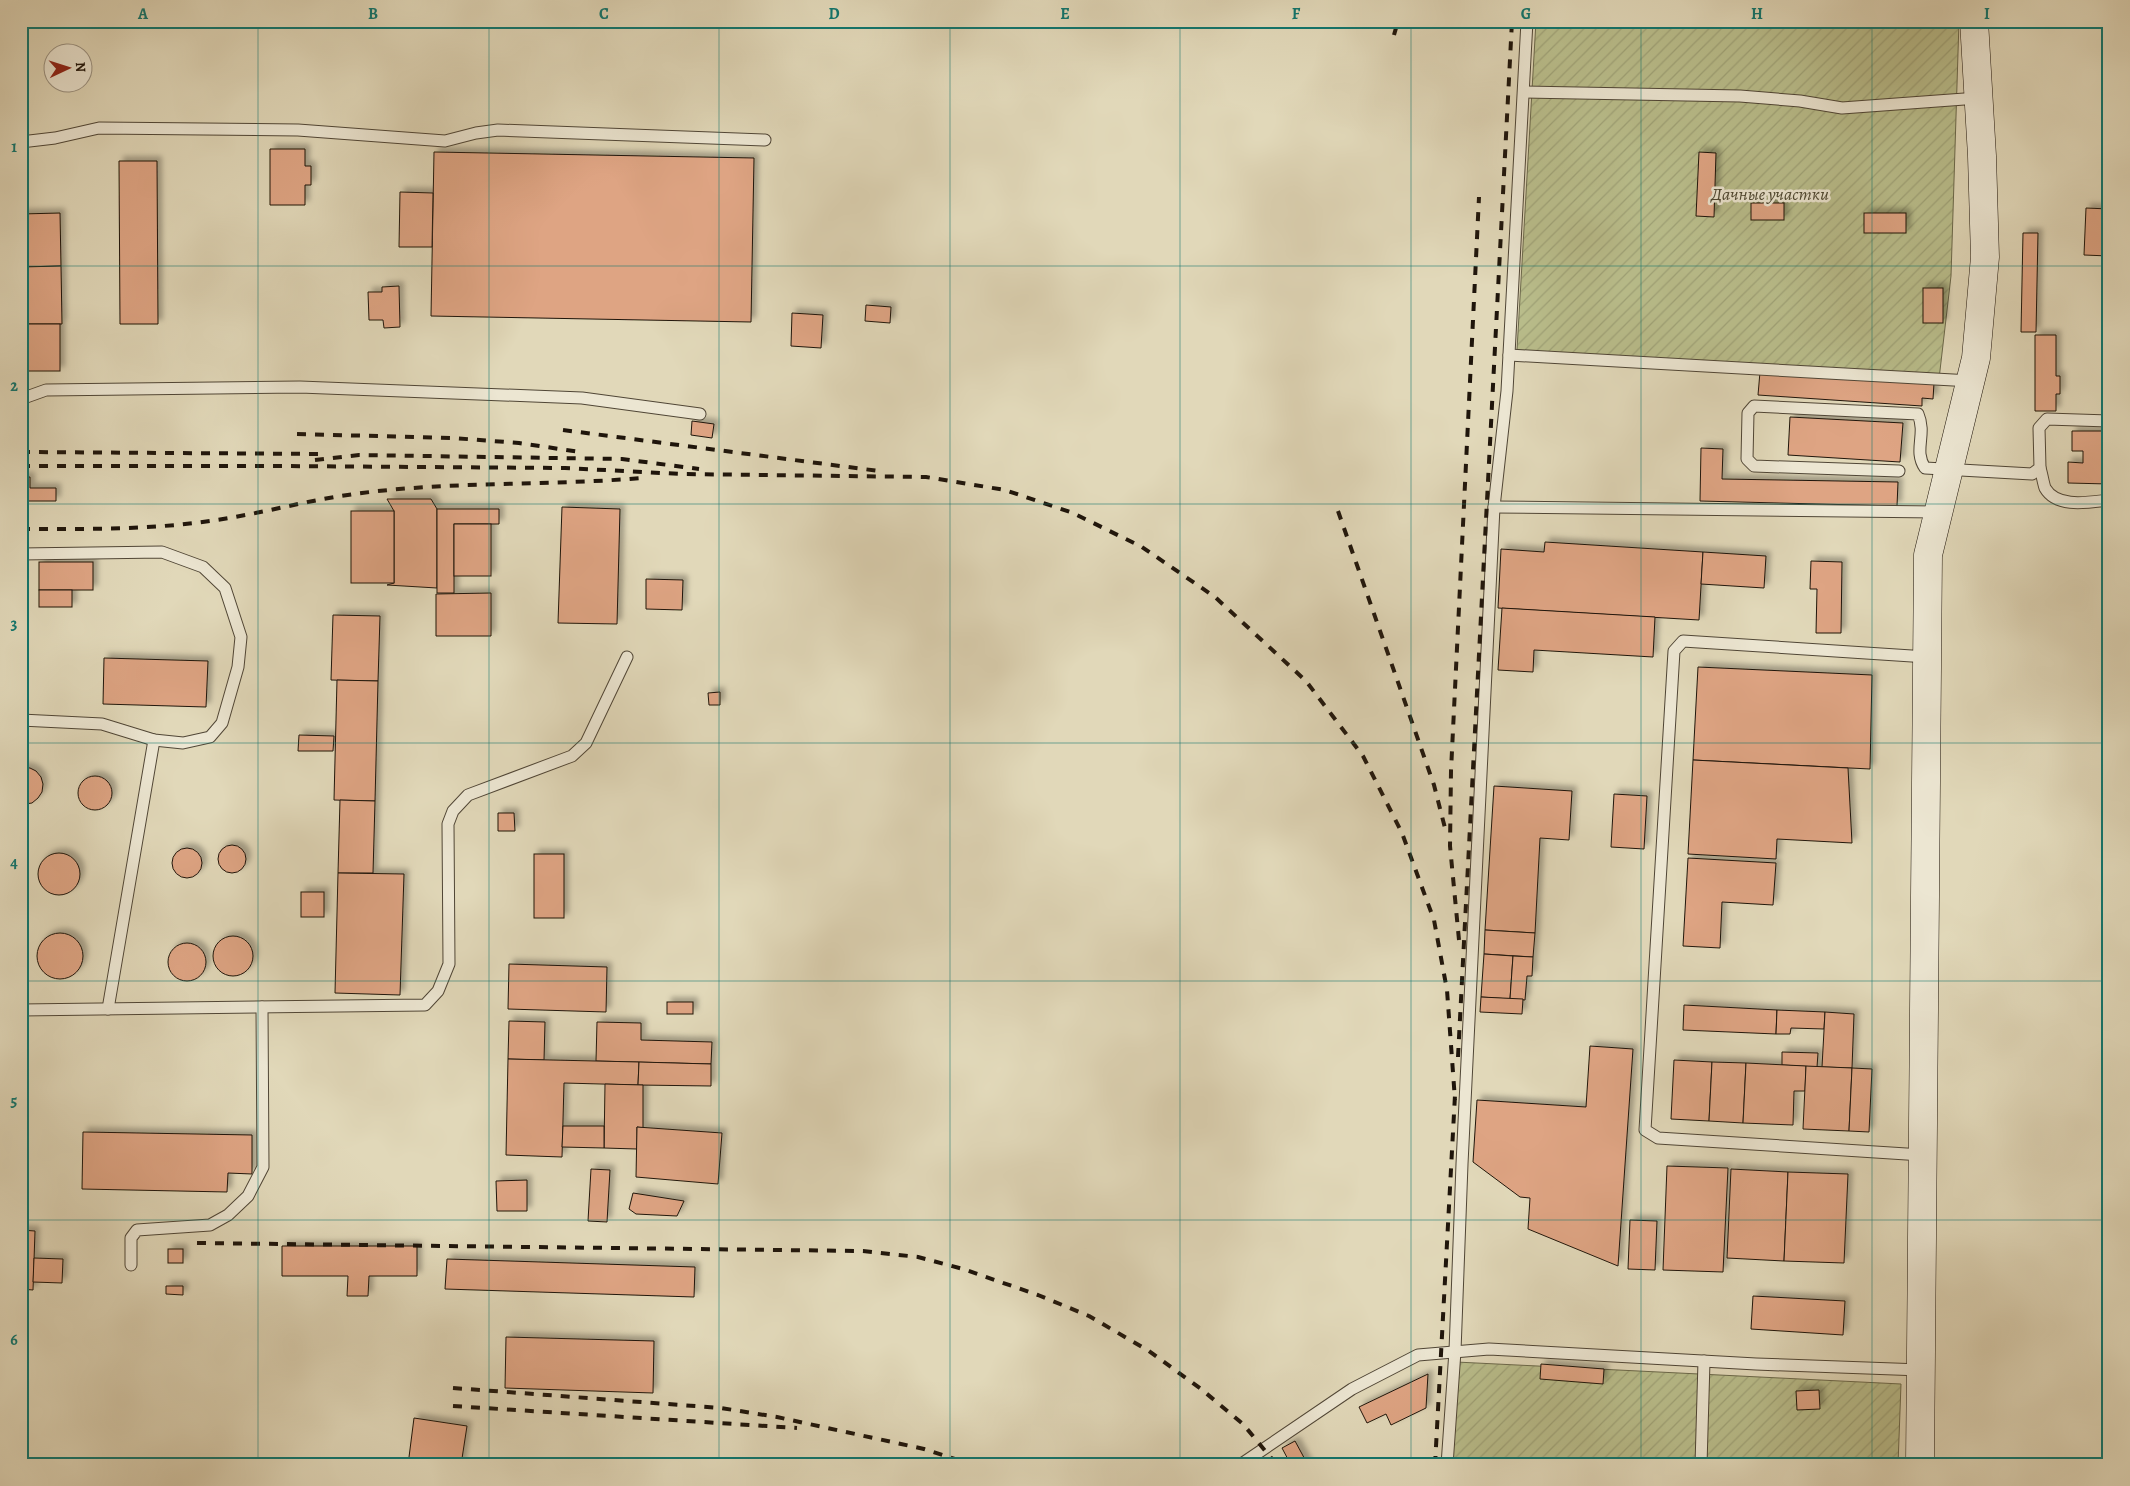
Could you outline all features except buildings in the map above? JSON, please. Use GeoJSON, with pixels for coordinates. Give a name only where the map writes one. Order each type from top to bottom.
{"type":"FeatureCollection","features":[{"type":"Feature","properties":{"kind":"main road"},"geometry":{"type":"LineString","coordinates":[[1920,1465],[1928,555],[1976,358],[1985,257],[1974,21]]}},
{"type":"Feature","properties":{"kind":"lane"},"geometry":{"type":"LineString","coordinates":[[1447,1465],[1455,1352],[1462,1164],[1494,508],[1507,391],[1527,21]]}},
{"type":"Feature","properties":{"kind":"lane"},"geometry":{"type":"LineString","coordinates":[[1524,92],[1740,96],[1800,101],[1842,108],[1979,98]]}},
{"type":"Feature","properties":{"kind":"lane"},"geometry":{"type":"LineString","coordinates":[[21,142],[55,138],[99,128],[298,130],[445,141],[476,133],[498,130],[765,140]]}},
{"type":"Feature","properties":{"kind":"lane"},"geometry":{"type":"LineString","coordinates":[[1509,355],[1970,381]]}},
{"type":"Feature","properties":{"kind":"lane"},"geometry":{"type":"LineString","coordinates":[[21,399],[46,390],[300,387],[582,398],[700,414]]}},
{"type":"Feature","properties":{"kind":"lane"},"geometry":{"type":"LineString","coordinates":[[1899,472],[1754,466],[1747,459],[1748,412],[1754,406],[1918,414],[1922,425],[1919,459],[1925,468],[2032,474],[2040,468]]}},
{"type":"Feature","properties":{"kind":"lane"},"geometry":{"type":"LineString","coordinates":[[2109,421],[2047,418],[2039,428],[2040,468],[2046,489],[2059,499],[2076,504],[2109,500]]}},
{"type":"Feature","properties":{"kind":"lane"},"geometry":{"type":"LineString","coordinates":[[1494,508],[1938,512]]}},
{"type":"Feature","properties":{"kind":"lane"},"geometry":{"type":"LineString","coordinates":[[21,554],[162,552],[203,567],[225,588],[241,637],[238,666],[222,723],[210,737],[183,743],[154,740],[102,724],[21,720]]}},
{"type":"Feature","properties":{"kind":"lane"},"geometry":{"type":"LineString","coordinates":[[1922,1155],[1658,1138],[1645,1130],[1674,651],[1682,641],[1927,657]]}},
{"type":"Feature","properties":{"kind":"lane"},"geometry":{"type":"LineString","coordinates":[[21,1010],[424,1005],[438,991],[450,964],[448,824],[452,811],[468,795],[572,756],[586,743],[627,657]]}},
{"type":"Feature","properties":{"kind":"lane"},"geometry":{"type":"LineString","coordinates":[[108,1009],[154,740]]}},
{"type":"Feature","properties":{"kind":"lane"},"geometry":{"type":"LineString","coordinates":[[131,1265],[131,1238],[137,1230],[210,1224],[228,1215],[248,1196],[263,1166],[262,1007]]}},
{"type":"Feature","properties":{"kind":"lane"},"geometry":{"type":"LineString","coordinates":[[1240,1465],[1352,1390],[1418,1355],[1490,1349],[1704,1361],[1921,1370]]}},
{"type":"Feature","properties":{"kind":"lane"},"geometry":{"type":"LineString","coordinates":[[1701,1465],[1704,1361]]}},
{"type":"Feature","properties":{"kind":"green space","name":"Дачные участки"},"geometry":{"type":"Polygon","coordinates":[[[1536,21],[1959,21],[1951,276],[1939,379],[1517,350],[1536,21]]]}},
{"type":"Feature","properties":{"kind":"green space"},"geometry":{"type":"Polygon","coordinates":[[[1456,1362],[1901,1384],[1898,1465],[1452,1465],[1456,1362]]]}},
{"type":"Feature","properties":{"kind":"railway"},"geometry":{"type":"LineString","coordinates":[[1394,35],[1398,21]]}},
{"type":"Feature","properties":{"kind":"railway"},"geometry":{"type":"LineString","coordinates":[[1458,1057],[1512,21]]}},
{"type":"Feature","properties":{"kind":"railway"},"geometry":{"type":"LineString","coordinates":[[1459,940],[1450,846],[1451,771],[1479,197]]}},
{"type":"Feature","properties":{"kind":"railway"},"geometry":{"type":"LineString","coordinates":[[563,430],[879,471]]}},
{"type":"Feature","properties":{"kind":"railway"},"geometry":{"type":"LineString","coordinates":[[297,434],[453,438],[519,443],[580,452]]}},
{"type":"Feature","properties":{"kind":"railway"},"geometry":{"type":"LineString","coordinates":[[21,452],[324,454]]}},
{"type":"Feature","properties":{"kind":"railway"},"geometry":{"type":"LineString","coordinates":[[315,460],[359,455],[622,459],[699,469]]}},
{"type":"Feature","properties":{"kind":"railway"},"geometry":{"type":"LineString","coordinates":[[21,466],[565,468],[681,474],[926,477],[1005,490],[1073,513],[1142,547],[1215,597],[1306,681],[1363,756],[1402,833],[1434,920],[1447,990],[1455,1100]]}},
{"type":"Feature","properties":{"kind":"railway"},"geometry":{"type":"LineString","coordinates":[[21,529],[116,528],[186,524],[229,518],[343,496],[397,489],[641,478]]}},
{"type":"Feature","properties":{"kind":"railway"},"geometry":{"type":"LineString","coordinates":[[1338,511],[1434,785],[1446,832]]}},
{"type":"Feature","properties":{"kind":"railway"},"geometry":{"type":"LineString","coordinates":[[1435,1465],[1455,1095]]}},
{"type":"Feature","properties":{"kind":"railway"},"geometry":{"type":"LineString","coordinates":[[197,1243],[863,1251],[918,1257],[963,1269],[1038,1295],[1089,1316],[1149,1351],[1201,1389],[1243,1424],[1277,1465]]}},
{"type":"Feature","properties":{"kind":"railway"},"geometry":{"type":"LineString","coordinates":[[453,1388],[721,1408],[777,1417],[924,1449],[974,1465]]}},
{"type":"Feature","properties":{"kind":"railway"},"geometry":{"type":"LineString","coordinates":[[453,1406],[797,1428]]}}]}
